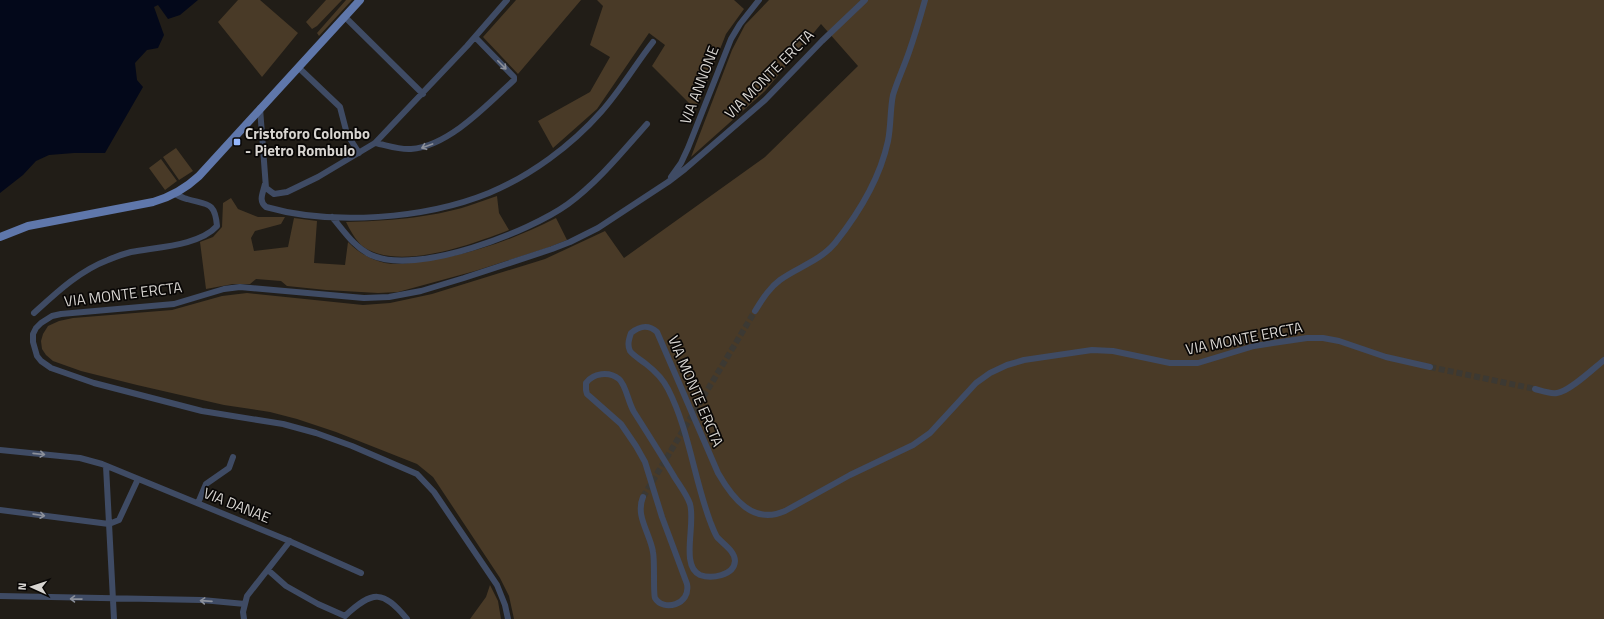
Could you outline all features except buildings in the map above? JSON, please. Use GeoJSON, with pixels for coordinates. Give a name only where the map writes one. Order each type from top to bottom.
{"type":"FeatureCollection","features":[{"type":"Feature","properties":{"kind":"main road"},"geometry":{"type":"LineString","coordinates":[[0,238],[28,226],[153,202],[175,194],[188,186],[199,176],[360,0]]}},
{"type":"Feature","properties":{"kind":"street","name":"VIA ANNONE"},"geometry":{"type":"LineString","coordinates":[[668,182],[688,148],[731,39],[740,24],[759,0]]}},
{"type":"Feature","properties":{"kind":"street","name":"VIA MONTE ERCTA"},"geometry":{"type":"LineString","coordinates":[[508,619],[505,605],[497,585],[434,492],[418,474],[352,446],[309,431],[284,424],[202,411],[94,383],[62,372],[46,365],[37,356],[33,342],[34,334],[41,323],[52,316],[174,304],[231,288],[248,287],[364,298],[389,297],[421,291],[530,257],[570,242],[598,228],[668,182],[765,100],[822,40],[865,0]]}},
{"type":"Feature","properties":{"kind":"street"},"geometry":{"type":"LineString","coordinates":[[755,311],[767,293],[779,281],[823,255],[834,245],[872,187],[879,170],[887,142],[893,96],[909,52],[925,0]]}},
{"type":"Feature","properties":{"kind":"street"},"geometry":{"type":"LineString","coordinates":[[265,184],[269,191],[274,194],[287,192],[318,177],[375,142],[423,94],[475,37],[504,1]]}},
{"type":"Feature","properties":{"kind":"street"},"geometry":{"type":"LineString","coordinates":[[344,16],[423,94]]}},
{"type":"Feature","properties":{"kind":"street"},"geometry":{"type":"LineString","coordinates":[[375,142],[409,150],[430,145],[466,123],[514,80],[514,77],[475,37]]}},
{"type":"Feature","properties":{"kind":"street"},"geometry":{"type":"LineString","coordinates":[[260,108],[265,184],[261,199],[262,205],[305,215],[332,217],[370,217],[434,209],[466,201],[490,192],[526,174],[565,146],[601,112],[653,42]]}},
{"type":"Feature","properties":{"kind":"street"},"geometry":{"type":"LineString","coordinates":[[298,67],[340,107],[347,134],[359,153]]}},
{"type":"Feature","properties":{"kind":"street"},"geometry":{"type":"LineString","coordinates":[[332,217],[358,248],[372,255],[388,260],[413,260],[470,248],[527,227],[548,217],[568,204],[603,172],[646,124]]}},
{"type":"Feature","properties":{"kind":"street"},"geometry":{"type":"LineString","coordinates":[[34,313],[77,276],[100,263],[131,252],[182,243],[204,236],[217,226],[216,216],[211,207],[200,201],[187,199],[175,194]]}},
{"type":"Feature","properties":{"kind":"street","name":"VIA MONTE ERCTA"},"geometry":{"type":"LineString","coordinates":[[643,497],[640,507],[640,514],[653,551],[655,567],[654,595],[662,604],[677,603],[686,597],[688,592],[687,584],[662,518],[644,462],[629,434],[621,424],[587,394],[586,383],[594,376],[608,375],[619,379],[623,384],[630,406],[690,503],[693,523],[689,557],[691,566],[701,575],[714,576],[726,573],[732,568],[735,561],[733,554],[718,537],[704,506],[676,406],[667,387],[656,372],[630,350],[628,344],[631,333],[641,327],[652,328],[657,332],[718,473],[727,489],[735,498],[754,513],[766,516],[785,511],[850,475],[913,445],[930,433],[976,383],[990,373],[1007,365],[1024,360],[1092,350],[1113,351],[1170,363],[1198,363],[1254,346],[1307,338],[1323,338],[1339,341],[1386,357],[1430,367]]}},
{"type":"Feature","properties":{"kind":"street"},"geometry":{"type":"LineString","coordinates":[[1535,389],[1547,393],[1562,392],[1580,380],[1604,360]]}},
{"type":"Feature","properties":{"kind":"street","name":"VIA DANAE"},"geometry":{"type":"LineString","coordinates":[[0,450],[80,458],[104,465],[290,541],[361,573]]}},
{"type":"Feature","properties":{"kind":"street"},"geometry":{"type":"LineString","coordinates":[[198,504],[206,484],[229,468],[233,457]]}},
{"type":"Feature","properties":{"kind":"street"},"geometry":{"type":"LineString","coordinates":[[104,465],[114,619]]}},
{"type":"Feature","properties":{"kind":"street"},"geometry":{"type":"LineString","coordinates":[[0,510],[108,525],[119,520],[138,479]]}},
{"type":"Feature","properties":{"kind":"street"},"geometry":{"type":"LineString","coordinates":[[244,619],[243,612],[247,596],[290,541]]}},
{"type":"Feature","properties":{"kind":"street"},"geometry":{"type":"LineString","coordinates":[[268,570],[286,586],[346,618],[355,606],[374,596],[386,598],[407,619]]}},
{"type":"Feature","properties":{"kind":"street"},"geometry":{"type":"LineString","coordinates":[[0,596],[202,600],[245,604]]}},
{"type":"Feature","properties":{"kind":"shaded area"},"geometry":{"type":"Polygon","coordinates":[[[238,0],[260,0],[298,33],[262,77],[218,22],[238,0]]]}},
{"type":"Feature","properties":{"kind":"shaded area"},"geometry":{"type":"Polygon","coordinates":[[[326,0],[342,0],[317,26],[312,29],[306,22],[326,0]]]}},
{"type":"Feature","properties":{"kind":"shaded area"},"geometry":{"type":"Polygon","coordinates":[[[346,0],[352,0],[319,36],[317,33],[346,0]]]}},
{"type":"Feature","properties":{"kind":"shaded area"},"geometry":{"type":"Polygon","coordinates":[[[516,0],[581,0],[518,74],[483,37],[516,0]]]}},
{"type":"Feature","properties":{"kind":"shaded area"},"geometry":{"type":"Polygon","coordinates":[[[597,0],[734,0],[744,9],[726,34],[696,110],[652,66],[665,45],[649,33],[597,109],[553,148],[538,121],[590,92],[610,57],[590,45],[603,6],[597,0]]]}},
{"type":"Feature","properties":{"kind":"shaded area"},"geometry":{"type":"Polygon","coordinates":[[[769,0],[1604,0],[1604,619],[514,619],[509,596],[500,578],[433,477],[417,464],[336,432],[297,419],[270,412],[224,405],[81,371],[53,361],[42,349],[41,341],[43,334],[48,326],[59,321],[73,318],[172,310],[222,296],[247,293],[363,305],[390,303],[432,294],[545,259],[605,231],[624,258],[765,157],[858,66],[821,24],[765,91],[691,157],[732,50],[745,25],[769,0]]]}},
{"type":"Feature","properties":{"kind":"shaded area"},"geometry":{"type":"Polygon","coordinates":[[[176,148],[193,171],[179,180],[163,157],[176,148]]]}},
{"type":"Feature","properties":{"kind":"shaded area"},"geometry":{"type":"Polygon","coordinates":[[[161,159],[177,181],[165,190],[149,168],[161,159]]]}},
{"type":"Feature","properties":{"kind":"shaded area"},"geometry":{"type":"Polygon","coordinates":[[[497,196],[499,213],[509,230],[476,242],[435,253],[414,256],[394,256],[376,253],[361,245],[346,222],[392,220],[423,216],[454,210],[497,196]]]}},
{"type":"Feature","properties":{"kind":"shaded area"},"geometry":{"type":"Polygon","coordinates":[[[231,198],[238,209],[258,217],[285,217],[281,224],[255,231],[251,238],[254,251],[288,247],[294,218],[317,221],[314,263],[345,265],[348,242],[365,255],[374,260],[385,263],[404,264],[457,255],[491,246],[556,218],[567,240],[475,271],[398,292],[378,293],[326,290],[287,286],[281,281],[256,279],[250,284],[233,284],[206,289],[200,242],[213,237],[222,227],[223,203],[231,198]]]}},
{"type":"Feature","properties":{"kind":"shaded area"},"geometry":{"type":"Polygon","coordinates":[[[490,585],[498,601],[501,619],[470,619],[486,597],[490,585]]]}},
{"type":"Feature","properties":{"kind":"water"},"geometry":{"type":"Polygon","coordinates":[[[0,0],[198,0],[180,15],[168,19],[158,5],[154,7],[164,35],[158,48],[147,50],[135,63],[137,80],[143,87],[105,153],[49,155],[36,161],[23,175],[0,193],[0,0]]]}},
{"type":"Feature","properties":{"kind":"tunnel"},"geometry":{"type":"LineString","coordinates":[[643,497],[755,311]]}},
{"type":"Feature","properties":{"kind":"tunnel"},"geometry":{"type":"LineString","coordinates":[[1430,367],[1535,389]]}},
{"type":"Feature","properties":{"kind":"place","name":"Cristoforo Colombo - Pietro Rombulo"},"geometry":{"type":"Point","coordinates":[237,142]}}]}
